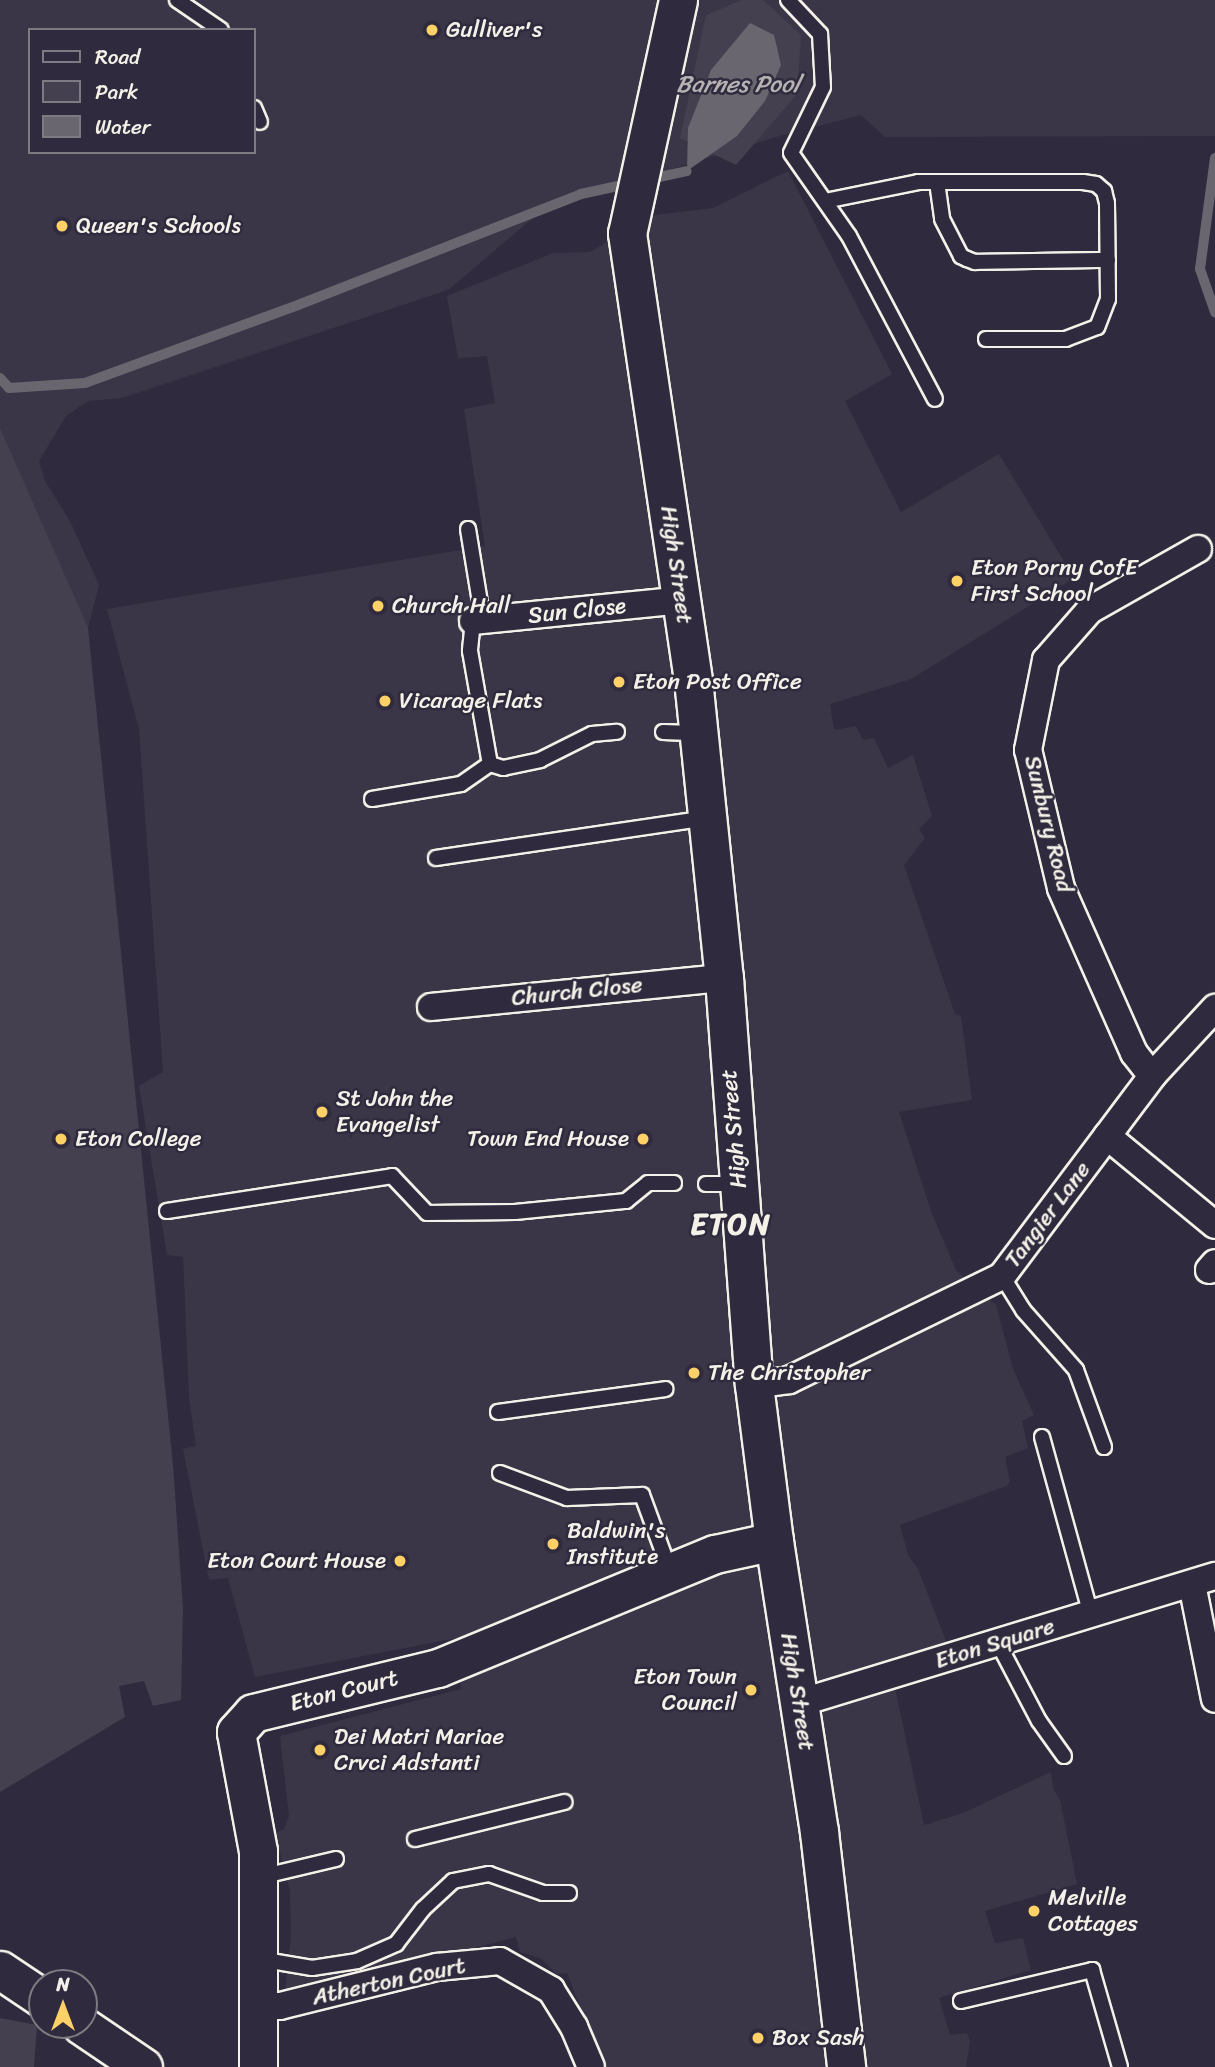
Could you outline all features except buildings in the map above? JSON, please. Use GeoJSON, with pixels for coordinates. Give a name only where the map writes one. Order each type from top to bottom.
{"type":"FeatureCollection","features":[{"type":"Feature","properties":{"kind":"main road","name":"High Street"},"geometry":{"type":"LineString","coordinates":[[678,0],[655,115],[626,233],[682,600],[681,732],[707,818],[724,978],[722,1184],[819,1832],[846,2067]]}},
{"type":"Feature","properties":{"kind":"main road","name":"Eton Court"},"geometry":{"type":"LineString","coordinates":[[258,2067],[258,1851],[236,1732],[253,1713],[438,1668],[715,1554],[774,1541]]}},
{"type":"Feature","properties":{"kind":"main road"},"geometry":{"type":"LineString","coordinates":[[0,1970],[28,1989]]}},
{"type":"Feature","properties":{"kind":"main road"},"geometry":{"type":"LineString","coordinates":[[98,2037],[143,2067]]}},
{"type":"Feature","properties":{"kind":"street","name":"Sunbury Road"},"geometry":{"type":"LineString","coordinates":[[1152,1076],[1134,1054],[1061,888],[1028,750],[1046,660],[1090,610],[1198,549]]}},
{"type":"Feature","properties":{"kind":"street","name":"Sun Close"},"geometry":{"type":"LineString","coordinates":[[478,621],[682,600]]}},
{"type":"Feature","properties":{"kind":"street","name":"Church Close"},"geometry":{"type":"LineString","coordinates":[[430,1007],[724,978]]}},
{"type":"Feature","properties":{"kind":"street","name":"Tangier Lane"},"geometry":{"type":"LineString","coordinates":[[749,1374],[789,1380],[1002,1276],[1152,1076],[1215,1008]]}},
{"type":"Feature","properties":{"kind":"street"},"geometry":{"type":"LineString","coordinates":[[1107,1136],[1215,1225]]}},
{"type":"Feature","properties":{"kind":"street","name":"Eton Square"},"geometry":{"type":"LineString","coordinates":[[799,1703],[1203,1580],[1215,1699]]}},
{"type":"Feature","properties":{"kind":"street","name":"Atherton Court"},"geometry":{"type":"LineString","coordinates":[[258,2006],[280,2006],[437,1966],[500,1961],[551,1990],[574,2026],[591,2067]]}},
{"type":"Feature","properties":{"kind":"lane"},"geometry":{"type":"LineString","coordinates":[[177,0],[218,28]]}},
{"type":"Feature","properties":{"kind":"lane"},"geometry":{"type":"LineString","coordinates":[[788,0],[820,34],[823,87],[791,153],[849,236],[935,399]]}},
{"type":"Feature","properties":{"kind":"lane"},"geometry":{"type":"LineString","coordinates":[[825,201],[888,186],[937,182],[1096,184],[1104,191],[1107,202],[1108,260],[1108,299],[1097,327],[1066,339],[986,340]]}},
{"type":"Feature","properties":{"kind":"lane"},"geometry":{"type":"LineString","coordinates":[[937,182],[942,219],[961,256],[967,259],[975,262],[1108,260]]}},
{"type":"Feature","properties":{"kind":"lane"},"geometry":{"type":"LineString","coordinates":[[468,529],[478,621],[470,651],[490,764]]}},
{"type":"Feature","properties":{"kind":"lane"},"geometry":{"type":"LineString","coordinates":[[490,764],[503,768],[540,760],[592,734],[617,732]]}},
{"type":"Feature","properties":{"kind":"lane"},"geometry":{"type":"LineString","coordinates":[[372,799],[461,784],[490,764]]}},
{"type":"Feature","properties":{"kind":"lane"},"geometry":{"type":"LineString","coordinates":[[436,858],[707,818]]}},
{"type":"Feature","properties":{"kind":"lane"},"geometry":{"type":"LineString","coordinates":[[167,1211],[392,1176],[427,1213],[515,1212],[626,1200],[648,1183],[674,1183]]}},
{"type":"Feature","properties":{"kind":"lane"},"geometry":{"type":"LineString","coordinates":[[1002,1276],[1023,1310],[1076,1370],[1104,1447]]}},
{"type":"Feature","properties":{"kind":"lane"},"geometry":{"type":"LineString","coordinates":[[498,1412],[665,1390]]}},
{"type":"Feature","properties":{"kind":"lane"},"geometry":{"type":"LineString","coordinates":[[1042,1437],[1091,1615]]}},
{"type":"Feature","properties":{"kind":"lane"},"geometry":{"type":"LineString","coordinates":[[500,1473],[567,1497],[642,1495],[670,1572]]}},
{"type":"Feature","properties":{"kind":"lane"},"geometry":{"type":"LineString","coordinates":[[998,1643],[1039,1721],[1065,1756]]}},
{"type":"Feature","properties":{"kind":"lane"},"geometry":{"type":"LineString","coordinates":[[415,1839],[565,1802]]}},
{"type":"Feature","properties":{"kind":"lane"},"geometry":{"type":"LineString","coordinates":[[258,1878],[336,1859]]}},
{"type":"Feature","properties":{"kind":"lane"},"geometry":{"type":"LineString","coordinates":[[259,1959],[312,1968],[357,1961],[396,1944],[423,1909],[453,1881],[489,1874],[543,1893],[569,1893]]}},
{"type":"Feature","properties":{"kind":"lane"},"geometry":{"type":"LineString","coordinates":[[961,2001],[1092,1970],[1120,2067]]}},
{"type":"Feature","properties":{"kind":"shaded area","name":"Eton College"},"geometry":{"type":"Polygon","coordinates":[[[0,0],[1215,0],[1215,136],[885,137],[861,115],[776,137],[545,208],[448,290],[122,398],[88,401],[66,416],[39,461],[45,481],[70,521],[99,585],[88,628],[0,1759],[0,0]]]}},
{"type":"Feature","properties":{"kind":"shaded area"},"geometry":{"type":"Polygon","coordinates":[[[788,171],[892,374],[845,401],[901,512],[999,454],[1074,578],[911,679],[830,704],[834,730],[856,726],[863,740],[874,738],[888,768],[913,755],[932,816],[919,829],[925,838],[904,865],[955,1014],[961,1016],[972,1100],[899,1112],[932,1214],[956,1270],[996,1305],[1013,1369],[1034,1415],[1022,1421],[1028,1448],[1005,1457],[1010,1482],[1006,1486],[900,1525],[908,1555],[918,1569],[949,1649],[891,1669],[924,1825],[963,1813],[1051,1772],[1053,1788],[1060,1800],[1077,1884],[985,1911],[995,1943],[1023,1938],[1031,1970],[939,1998],[950,2035],[967,2033],[970,2041],[966,2067],[603,2067],[567,1973],[556,1974],[542,1959],[520,1952],[516,1937],[284,1998],[291,1935],[290,1891],[275,1833],[284,1829],[289,1816],[280,1736],[461,1689],[457,1638],[255,1677],[228,1578],[209,1580],[183,1449],[196,1446],[189,1398],[183,1257],[167,1255],[139,1086],[163,1072],[139,729],[107,609],[485,546],[464,409],[495,403],[487,356],[458,358],[447,296],[553,253],[590,252],[655,215],[713,208],[788,171]]]}},
{"type":"Feature","properties":{"kind":"green space"},"geometry":{"type":"Polygon","coordinates":[[[742,0],[763,0],[801,35],[797,94],[736,165],[680,138],[706,15],[742,0]]]}},
{"type":"Feature","properties":{"kind":"green space"},"geometry":{"type":"Polygon","coordinates":[[[0,428],[88,628],[173,1465],[183,1608],[181,1700],[153,1706],[144,1681],[119,1686],[125,1717],[0,1792],[0,428]]]}},
{"type":"Feature","properties":{"kind":"green space"},"geometry":{"type":"Polygon","coordinates":[[[0,2018],[28,2023],[28,2039],[36,2039],[34,2067],[0,2067],[0,2018]]]}},
{"type":"Feature","properties":{"kind":"water","name":"Barnes Pool"},"geometry":{"type":"Polygon","coordinates":[[[750,23],[774,35],[781,65],[765,101],[737,136],[687,171],[688,128],[711,70],[750,23]]]}},
{"type":"Feature","properties":{"kind":"waterway"},"geometry":{"type":"LineString","coordinates":[[1215,158],[1200,269],[1215,312]]}},
{"type":"Feature","properties":{"kind":"waterway"},"geometry":{"type":"LineString","coordinates":[[0,378],[9,388],[85,383],[298,305],[581,194],[687,171]]}},
{"type":"Feature","properties":{"kind":"place","name":"Gulliver's"},"geometry":{"type":"Point","coordinates":[432,30]}},
{"type":"Feature","properties":{"kind":"place","name":"Queen's Schools"},"geometry":{"type":"Point","coordinates":[62,226]}},
{"type":"Feature","properties":{"kind":"place","name":"Eton Porny CofE First School"},"geometry":{"type":"Point","coordinates":[957,581]}},
{"type":"Feature","properties":{"kind":"place","name":"Church Hall"},"geometry":{"type":"Point","coordinates":[378,606]}},
{"type":"Feature","properties":{"kind":"place","name":"Eton Post Office"},"geometry":{"type":"Point","coordinates":[619,682]}},
{"type":"Feature","properties":{"kind":"place","name":"Vicarage Flats"},"geometry":{"type":"Point","coordinates":[385,701]}},
{"type":"Feature","properties":{"kind":"place","name":"St John the Evangelist"},"geometry":{"type":"Point","coordinates":[322,1112]}},
{"type":"Feature","properties":{"kind":"place","name":"Eton College"},"geometry":{"type":"Point","coordinates":[61,1139]}},
{"type":"Feature","properties":{"kind":"place","name":"Town End House"},"geometry":{"type":"Point","coordinates":[643,1139]}},
{"type":"Feature","properties":{"kind":"place","name":"The Christopher"},"geometry":{"type":"Point","coordinates":[694,1373]}},
{"type":"Feature","properties":{"kind":"place","name":"Baldwin's Institute"},"geometry":{"type":"Point","coordinates":[553,1544]}},
{"type":"Feature","properties":{"kind":"place","name":"Eton Court House"},"geometry":{"type":"Point","coordinates":[400,1561]}},
{"type":"Feature","properties":{"kind":"place","name":"Eton Town Council"},"geometry":{"type":"Point","coordinates":[751,1690]}},
{"type":"Feature","properties":{"kind":"place","name":"Dei Matri Mariae Crvci Adstanti"},"geometry":{"type":"Point","coordinates":[320,1750]}},
{"type":"Feature","properties":{"kind":"place","name":"Melville Cottages"},"geometry":{"type":"Point","coordinates":[1034,1911]}},
{"type":"Feature","properties":{"kind":"place","name":"Box Sash"},"geometry":{"type":"Point","coordinates":[758,2038]}},
{"type":"Feature","properties":{"kind":"district","name":"ETON"},"geometry":{"type":"Point","coordinates":[731,1224]}}]}
